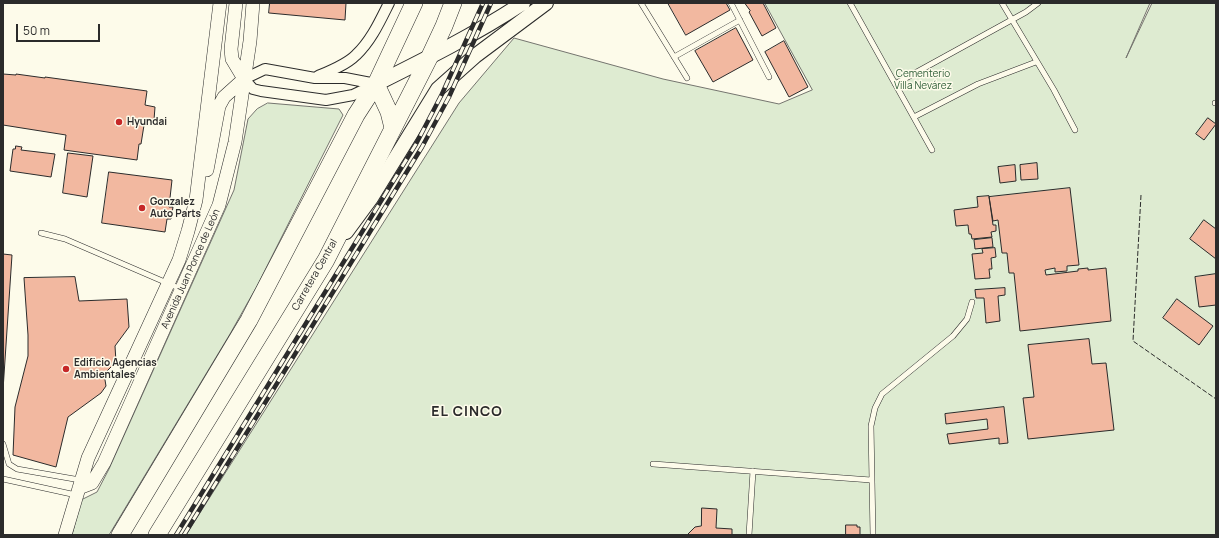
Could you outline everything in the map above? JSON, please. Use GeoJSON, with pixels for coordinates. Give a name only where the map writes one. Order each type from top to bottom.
{"type":"FeatureCollection","features":[{"type":"Feature","properties":{"kind":"highway"},"geometry":{"type":"LineString","coordinates":[[120,535],[249,320],[356,115],[376,84],[414,3]]}},
{"type":"Feature","properties":{"kind":"highway","name":"Carretera Central"},"geometry":{"type":"LineString","coordinates":[[157,535],[326,260],[430,56],[453,3]]}},
{"type":"Feature","properties":{"kind":"highway"},"geometry":{"type":"LineString","coordinates":[[376,84],[389,112],[393,128]]}},
{"type":"Feature","properties":{"kind":"main road"},"geometry":{"type":"LineString","coordinates":[[376,84],[493,23],[523,3]]}},
{"type":"Feature","properties":{"kind":"main road"},"geometry":{"type":"LineString","coordinates":[[326,260],[371,198],[438,89],[475,56],[546,3]]}},
{"type":"Feature","properties":{"kind":"street","name":"Avenida Juan Ponce de León"},"geometry":{"type":"LineString","coordinates":[[65,535],[88,458],[179,260],[188,231],[196,200],[220,3]]}},
{"type":"Feature","properties":{"kind":"street"},"geometry":{"type":"LineString","coordinates":[[236,3],[231,49],[232,59],[244,79],[253,89],[326,100],[353,95],[376,84]]}},
{"type":"Feature","properties":{"kind":"street","name":"Avenida Juan Ponce de León"},"geometry":{"type":"LineString","coordinates":[[79,488],[92,483],[104,463],[219,205],[235,142],[250,41],[253,3]]}},
{"type":"Feature","properties":{"kind":"street"},"geometry":{"type":"LineString","coordinates":[[315,78],[355,56],[372,36],[389,3]]}},
{"type":"Feature","properties":{"kind":"street"},"geometry":{"type":"LineString","coordinates":[[196,200],[203,184],[212,148],[219,106],[224,97],[244,79],[265,69],[315,78],[345,78],[376,84]]}},
{"type":"Feature","properties":{"kind":"lane"},"geometry":{"type":"LineString","coordinates":[[641,3],[687,78]]}},
{"type":"Feature","properties":{"kind":"lane"},"geometry":{"type":"LineString","coordinates":[[731,3],[769,77]]}},
{"type":"Feature","properties":{"kind":"lane"},"geometry":{"type":"LineString","coordinates":[[850,3],[932,150]]}},
{"type":"Feature","properties":{"kind":"lane"},"geometry":{"type":"LineString","coordinates":[[1002,3],[1054,90],[1075,130]]}},
{"type":"Feature","properties":{"kind":"lane"},"geometry":{"type":"LineString","coordinates":[[896,84],[1012,20],[1038,3]]}},
{"type":"Feature","properties":{"kind":"lane"},"geometry":{"type":"LineString","coordinates":[[674,57],[740,20]]}},
{"type":"Feature","properties":{"kind":"lane"},"geometry":{"type":"LineString","coordinates":[[914,117],[978,84],[1036,62]]}},
{"type":"Feature","properties":{"kind":"lane"},"geometry":{"type":"LineString","coordinates":[[41,233],[65,239],[181,290]]}},
{"type":"Feature","properties":{"kind":"lane"},"geometry":{"type":"LineString","coordinates":[[873,535],[871,426],[875,408],[882,394],[953,336],[967,319],[972,302]]}},
{"type":"Feature","properties":{"kind":"lane"},"geometry":{"type":"LineString","coordinates":[[3,444],[9,464],[79,488]]}},
{"type":"Feature","properties":{"kind":"lane"},"geometry":{"type":"LineString","coordinates":[[653,464],[871,480]]}},
{"type":"Feature","properties":{"kind":"lane"},"geometry":{"type":"LineString","coordinates":[[749,535],[753,471]]}},
{"type":"Feature","properties":{"kind":"lane"},"geometry":{"type":"LineString","coordinates":[[3,479],[79,488]]}},
{"type":"Feature","properties":{"kind":"green space","name":"Cementerio Villa Nevárez"},"geometry":{"type":"Polygon","coordinates":[[[765,3],[1150,3],[1126,58],[1152,3],[1216,3],[1216,535],[186,535],[459,103],[514,38],[663,79],[779,104],[812,90],[765,3]]]}},
{"type":"Feature","properties":{"kind":"green space"},"geometry":{"type":"Polygon","coordinates":[[[268,103],[339,109],[343,115],[257,286],[230,334],[109,535],[72,535],[81,500],[97,492],[109,469],[234,190],[248,119],[257,109],[268,103]]]}},
{"type":"Feature","properties":{"kind":"building"},"geometry":{"type":"Polygon","coordinates":[[[270,3],[346,3],[345,20],[269,13],[270,3]]]}},
{"type":"Feature","properties":{"kind":"building"},"geometry":{"type":"Polygon","coordinates":[[[668,3],[726,3],[730,10],[686,35],[668,3]]]}},
{"type":"Feature","properties":{"kind":"building"},"geometry":{"type":"Polygon","coordinates":[[[745,3],[763,3],[776,28],[762,36],[745,3]]]}},
{"type":"Feature","properties":{"kind":"building"},"geometry":{"type":"Polygon","coordinates":[[[736,28],[753,60],[713,82],[695,51],[736,28]]]}},
{"type":"Feature","properties":{"kind":"building"},"geometry":{"type":"Polygon","coordinates":[[[784,41],[808,87],[789,97],[765,52],[784,41]]]}},
{"type":"Feature","properties":{"kind":"building"},"geometry":{"type":"Polygon","coordinates":[[[3,74],[45,77],[147,91],[145,105],[155,107],[154,120],[145,119],[137,160],[64,150],[66,135],[3,125],[3,74]]]}},
{"type":"Feature","properties":{"kind":"building"},"geometry":{"type":"Polygon","coordinates":[[[1208,118],[1216,124],[1204,140],[1196,134],[1208,118]]]}},
{"type":"Feature","properties":{"kind":"building"},"geometry":{"type":"Polygon","coordinates":[[[16,146],[22,147],[21,150],[55,154],[51,177],[10,171],[13,149],[15,149],[16,146]]]}},
{"type":"Feature","properties":{"kind":"building"},"geometry":{"type":"Polygon","coordinates":[[[68,153],[93,156],[87,197],[63,193],[68,153]]]}},
{"type":"Feature","properties":{"kind":"building"},"geometry":{"type":"Polygon","coordinates":[[[1037,163],[1038,179],[1021,180],[1020,165],[1037,163]]]}},
{"type":"Feature","properties":{"kind":"building"},"geometry":{"type":"Polygon","coordinates":[[[1015,165],[1016,181],[1000,183],[998,167],[1015,165]]]}},
{"type":"Feature","properties":{"kind":"building"},"geometry":{"type":"Polygon","coordinates":[[[109,172],[172,180],[169,207],[173,207],[171,219],[167,219],[165,232],[102,223],[109,172]]]}},
{"type":"Feature","properties":{"kind":"building"},"geometry":{"type":"Polygon","coordinates":[[[1070,188],[1079,265],[1067,266],[1067,271],[1055,272],[1055,268],[1045,270],[1046,275],[1078,271],[1078,269],[1088,268],[1088,270],[1106,268],[1111,321],[1020,331],[1014,273],[1009,273],[1007,253],[1002,253],[998,220],[993,221],[989,197],[1070,188]]]}},
{"type":"Feature","properties":{"kind":"building"},"geometry":{"type":"Polygon","coordinates":[[[989,196],[993,225],[996,225],[996,231],[991,232],[992,237],[972,239],[971,234],[969,234],[968,225],[956,226],[954,210],[978,207],[977,197],[989,196]]]}},
{"type":"Feature","properties":{"kind":"building"},"geometry":{"type":"Polygon","coordinates":[[[1204,220],[1216,229],[1216,259],[1190,239],[1204,220]]]}},
{"type":"Feature","properties":{"kind":"building"},"geometry":{"type":"Polygon","coordinates":[[[992,238],[993,247],[975,249],[974,240],[992,238]]]}},
{"type":"Feature","properties":{"kind":"building"},"geometry":{"type":"Polygon","coordinates":[[[995,248],[996,257],[991,258],[992,269],[989,269],[990,278],[975,279],[972,254],[983,253],[982,249],[995,248]]]}},
{"type":"Feature","properties":{"kind":"building"},"geometry":{"type":"Polygon","coordinates":[[[3,254],[12,255],[3,390],[3,254]]]}},
{"type":"Feature","properties":{"kind":"building"},"geometry":{"type":"Polygon","coordinates":[[[1216,274],[1216,305],[1199,307],[1195,277],[1216,274]]]}},
{"type":"Feature","properties":{"kind":"building","name":"Edificio Agencias Ambientales"},"geometry":{"type":"Polygon","coordinates":[[[75,277],[79,301],[127,299],[129,327],[115,346],[116,362],[104,374],[106,386],[101,393],[68,417],[56,467],[13,455],[15,407],[28,356],[24,278],[75,277]]]}},
{"type":"Feature","properties":{"kind":"building"},"geometry":{"type":"Polygon","coordinates":[[[1005,288],[1005,295],[998,296],[1000,321],[986,323],[984,298],[976,298],[975,290],[1005,288]]]}},
{"type":"Feature","properties":{"kind":"building"},"geometry":{"type":"Polygon","coordinates":[[[1177,299],[1213,326],[1199,345],[1163,318],[1177,299]]]}},
{"type":"Feature","properties":{"kind":"building"},"geometry":{"type":"Polygon","coordinates":[[[1089,339],[1092,364],[1106,363],[1114,430],[1028,439],[1023,398],[1034,397],[1028,345],[1089,339]]]}},
{"type":"Feature","properties":{"kind":"building"},"geometry":{"type":"Polygon","coordinates":[[[1004,407],[1008,443],[999,444],[999,438],[949,444],[947,434],[988,429],[987,419],[946,424],[945,414],[1004,407]]]}},
{"type":"Feature","properties":{"kind":"building"},"geometry":{"type":"Polygon","coordinates":[[[702,508],[717,509],[716,528],[732,529],[732,535],[687,535],[695,527],[701,526],[702,508]]]}},
{"type":"Feature","properties":{"kind":"building"},"geometry":{"type":"Polygon","coordinates":[[[846,525],[857,525],[857,527],[860,527],[860,535],[846,535],[846,525]]]}},
{"type":"Feature","properties":{"kind":"railway"},"geometry":{"type":"LineString","coordinates":[[176,535],[416,144],[442,94],[483,3]]}},
{"type":"Feature","properties":{"kind":"railway"},"geometry":{"type":"LineString","coordinates":[[184,535],[422,147],[449,97],[491,3]]}},
{"type":"Feature","properties":{"kind":"fence"},"geometry":{"type":"LineString","coordinates":[[1141,195],[1133,341],[1216,399]]}},
{"type":"Feature","properties":{"kind":"place","name":"Hyundai"},"geometry":{"type":"Point","coordinates":[119,122]}},
{"type":"Feature","properties":{"kind":"place","name":"Gonzalez Auto Parts"},"geometry":{"type":"Point","coordinates":[142,208]}},
{"type":"Feature","properties":{"kind":"place","name":"Edificio Agencias Ambientales"},"geometry":{"type":"Point","coordinates":[66,369]}},
{"type":"Feature","properties":{"kind":"district","name":"EL CINCO"},"geometry":{"type":"Point","coordinates":[467,412]}}]}
